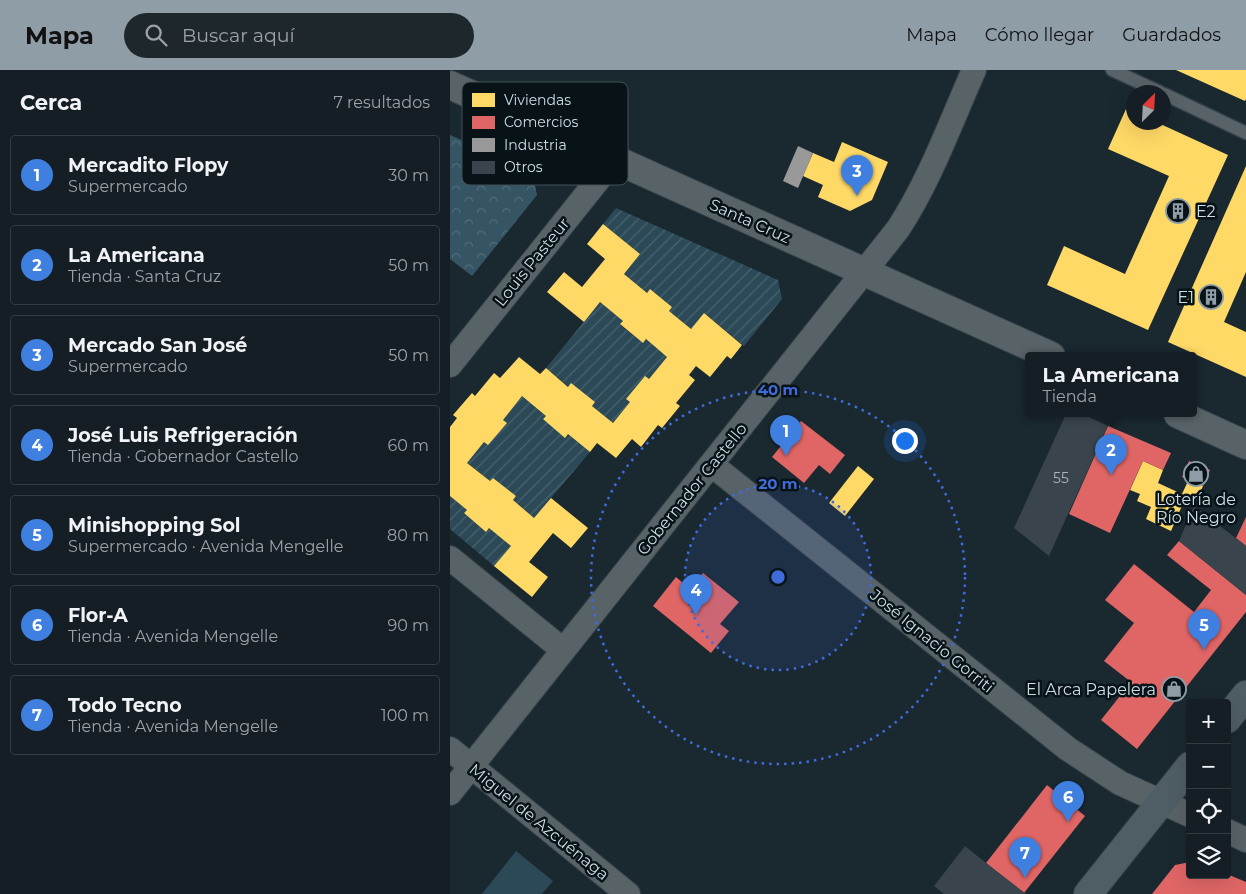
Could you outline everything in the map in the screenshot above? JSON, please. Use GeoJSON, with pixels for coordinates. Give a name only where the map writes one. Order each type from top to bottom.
{"type":"FeatureCollection","features":[{"type":"Feature","properties":{"kind":"main road","name":"Santa Cruz"},"geometry":{"type":"LineString","coordinates":[[450,85],[462,90]]}},
{"type":"Feature","properties":{"kind":"main road","name":"Santa Cruz"},"geometry":{"type":"LineString","coordinates":[[628,166],[1042,352]]}},
{"type":"Feature","properties":{"kind":"main road"},"geometry":{"type":"LineString","coordinates":[[1185,417],[1246,444]]}},
{"type":"Feature","properties":{"kind":"main road"},"geometry":{"type":"LineString","coordinates":[[1231,714],[1246,695]]}},
{"type":"Feature","properties":{"kind":"main road"},"geometry":{"type":"LineString","coordinates":[[1088,894],[1186,771]]}},
{"type":"Feature","properties":{"kind":"street","name":"Gobernador Castello"},"geometry":{"type":"LineString","coordinates":[[450,793],[898,229],[926,181],[974,70]]}},
{"type":"Feature","properties":{"kind":"street","name":"Louis Pasteur"},"geometry":{"type":"LineString","coordinates":[[450,365],[594,185]]}},
{"type":"Feature","properties":{"kind":"street","name":"José Ignacio Gorriti"},"geometry":{"type":"LineString","coordinates":[[712,465],[1068,749],[1120,782],[1186,813]]}},
{"type":"Feature","properties":{"kind":"street"},"geometry":{"type":"LineString","coordinates":[[450,558],[563,650]]}},
{"type":"Feature","properties":{"kind":"street","name":"Miguel de Azcuénaga"},"geometry":{"type":"LineString","coordinates":[[450,749],[628,894]]}},
{"type":"Feature","properties":{"kind":"street"},"geometry":{"type":"LineString","coordinates":[[1231,833],[1246,840]]}},
{"type":"Feature","properties":{"kind":"lane"},"geometry":{"type":"LineString","coordinates":[[1112,70],[1145,85]]}},
{"type":"Feature","properties":{"kind":"lane"},"geometry":{"type":"LineString","coordinates":[[1171,97],[1246,133]]}},
{"type":"Feature","properties":{"kind":"shaded area"},"geometry":{"type":"Polygon","coordinates":[[[616,208],[778,280],[782,299],[744,346],[704,313],[691,329],[669,311],[672,307],[650,289],[647,293],[624,274],[640,254],[603,224],[616,208]]]}},
{"type":"Feature","properties":{"kind":"shaded area"},"geometry":{"type":"Polygon","coordinates":[[[600,302],[623,321],[620,325],[643,343],[646,339],[667,357],[649,379],[626,399],[630,402],[613,423],[546,368],[600,302]]]}},
{"type":"Feature","properties":{"kind":"shaded area"},"geometry":{"type":"Polygon","coordinates":[[[522,396],[546,416],[543,419],[568,434],[590,452],[534,518],[513,500],[516,496],[493,478],[490,481],[467,463],[484,442],[506,423],[503,420],[522,396]]]}},
{"type":"Feature","properties":{"kind":"shaded area"},"geometry":{"type":"Polygon","coordinates":[[[450,496],[467,510],[464,513],[486,532],[489,528],[511,546],[494,566],[450,529],[450,496]]]}},
{"type":"Feature","properties":{"kind":"shaded area"},"geometry":{"type":"Polygon","coordinates":[[[516,851],[553,881],[542,894],[482,894],[516,851]]]}},
{"type":"Feature","properties":{"kind":"green space"},"geometry":{"type":"Polygon","coordinates":[[[450,135],[462,140],[462,185],[535,185],[537,195],[472,276],[450,259],[450,135]]]}},
{"type":"Feature","properties":{"kind":"building: Viviendas"},"geometry":{"type":"Polygon","coordinates":[[[1176,70],[1246,70],[1246,99],[1245,101],[1176,70]]]}},
{"type":"Feature","properties":{"kind":"building: Viviendas","name":"E2"},"geometry":{"type":"Polygon","coordinates":[[[1126,109],[1126,130],[1171,129],[1228,155],[1148,330],[1047,285],[1064,246],[1125,274],[1169,176],[1108,149],[1126,109]]]}},
{"type":"Feature","properties":{"kind":"building: Viviendas"},"geometry":{"type":"Polygon","coordinates":[[[842,142],[888,162],[872,200],[850,211],[818,197],[823,185],[803,176],[813,153],[834,162],[842,142]]]}},
{"type":"Feature","properties":{"kind":"building: Viviendas","name":"E1"},"geometry":{"type":"Polygon","coordinates":[[[1246,166],[1246,272],[1224,322],[1246,332],[1246,377],[1197,355],[1197,352],[1190,352],[1168,342],[1246,166]]]}},
{"type":"Feature","properties":{"kind":"building: Viviendas"},"geometry":{"type":"Polygon","coordinates":[[[603,224],[640,254],[624,274],[647,293],[650,289],[672,307],[669,311],[691,329],[704,313],[742,345],[731,359],[727,356],[710,377],[696,366],[689,375],[695,380],[676,403],[680,406],[662,428],[658,425],[641,447],[632,439],[616,458],[597,443],[590,452],[568,434],[565,438],[543,419],[546,416],[522,396],[503,420],[507,423],[488,445],[484,442],[467,463],[490,481],[493,478],[516,496],[513,500],[534,518],[551,498],[588,528],[571,548],[553,533],[529,562],[548,577],[532,597],[494,566],[511,546],[489,528],[486,532],[464,513],[467,510],[450,496],[450,427],[457,418],[453,415],[472,393],[475,396],[494,373],[500,378],[519,357],[540,374],[546,368],[568,387],[571,383],[595,402],[592,406],[613,423],[630,402],[626,399],[645,376],[649,379],[667,357],[646,339],[643,343],[620,324],[623,321],[600,302],[584,322],[547,292],[564,272],[582,287],[605,259],[587,244],[603,224]]]}},
{"type":"Feature","properties":{"kind":"building: Viviendas"},"geometry":{"type":"Polygon","coordinates":[[[1143,461],[1163,470],[1158,483],[1182,494],[1189,479],[1203,486],[1194,506],[1184,501],[1171,531],[1146,519],[1151,507],[1137,501],[1140,494],[1130,490],[1143,461]]]}},
{"type":"Feature","properties":{"kind":"building: Viviendas"},"geometry":{"type":"Polygon","coordinates":[[[858,466],[874,479],[845,516],[829,503],[858,466]]]}},
{"type":"Feature","properties":{"kind":"building: Comercios"},"geometry":{"type":"Polygon","coordinates":[[[801,421],[845,455],[830,474],[819,465],[804,483],[772,457],[801,421]]]}},
{"type":"Feature","properties":{"kind":"building: Comercios"},"geometry":{"type":"Polygon","coordinates":[[[1108,426],[1171,453],[1163,470],[1143,461],[1110,533],[1069,514],[1108,426]]]}},
{"type":"Feature","properties":{"kind":"building: Comercios","name":"Lotería de Río Negro"},"geometry":{"type":"Polygon","coordinates":[[[1189,461],[1210,470],[1203,486],[1182,477],[1189,461]]]}},
{"type":"Feature","properties":{"kind":"building: Comercios"},"geometry":{"type":"Polygon","coordinates":[[[1246,517],[1246,546],[1236,538],[1246,517]]]}},
{"type":"Feature","properties":{"kind":"building: Comercios"},"geometry":{"type":"Polygon","coordinates":[[[1179,541],[1246,595],[1246,612],[1137,749],[1101,720],[1131,682],[1104,661],[1134,623],[1105,600],[1134,564],[1194,612],[1211,590],[1167,555],[1179,541]]]}},
{"type":"Feature","properties":{"kind":"building: Comercios"},"geometry":{"type":"Polygon","coordinates":[[[703,573],[739,602],[720,624],[729,631],[711,653],[653,606],[676,577],[690,589],[703,573]]]}},
{"type":"Feature","properties":{"kind":"building: Comercios"},"geometry":{"type":"Polygon","coordinates":[[[1047,785],[1085,816],[1024,893],[986,863],[1047,785]]]}},
{"type":"Feature","properties":{"kind":"building: Comercios"},"geometry":{"type":"Polygon","coordinates":[[[1186,863],[1186,879],[1231,879],[1231,876],[1246,882],[1246,894],[1152,894],[1175,865],[1186,863]]]}},
{"type":"Feature","properties":{"kind":"building: Industria"},"geometry":{"type":"Polygon","coordinates":[[[798,146],[813,153],[798,188],[783,181],[798,146]]]}},
{"type":"Feature","properties":{"kind":"building: Otros"},"geometry":{"type":"Polygon","coordinates":[[[1065,417],[1088,417],[1108,426],[1049,556],[1014,528],[1065,417]]]}},
{"type":"Feature","properties":{"kind":"building: Otros"},"geometry":{"type":"Polygon","coordinates":[[[1194,506],[1246,546],[1246,595],[1179,541],[1194,506]]]}},
{"type":"Feature","properties":{"kind":"building: Otros"},"geometry":{"type":"Polygon","coordinates":[[[965,846],[1026,894],[944,894],[934,886],[965,846]]]}},
{"type":"Feature","properties":{"kind":"place","name":"Mercado San José"},"geometry":{"type":"Point","coordinates":[857,196]}},
{"type":"Feature","properties":{"kind":"place","name":"E2"},"geometry":{"type":"Point","coordinates":[1178,211]}},
{"type":"Feature","properties":{"kind":"place","name":"E1"},"geometry":{"type":"Point","coordinates":[1211,297]}},
{"type":"Feature","properties":{"kind":"place","name":"Mercadito Flopy"},"geometry":{"type":"Point","coordinates":[786,456]}},
{"type":"Feature","properties":{"kind":"place","name":"Lotería de Río Negro"},"geometry":{"type":"Point","coordinates":[1196,474]}},
{"type":"Feature","properties":{"kind":"place","name":"La Americana"},"geometry":{"type":"Point","coordinates":[1111,475]}},
{"type":"Feature","properties":{"kind":"place","name":"José Luis Refrigeración"},"geometry":{"type":"Point","coordinates":[696,615]}},
{"type":"Feature","properties":{"kind":"place","name":"Minishopping Sol"},"geometry":{"type":"Point","coordinates":[1204,650]}},
{"type":"Feature","properties":{"kind":"place","name":"El Arca Papelera"},"geometry":{"type":"Point","coordinates":[1174,689]}},
{"type":"Feature","properties":{"kind":"place","name":"Flor-A"},"geometry":{"type":"Point","coordinates":[1068,822]}},
{"type":"Feature","properties":{"kind":"place","name":"Todo Tecno"},"geometry":{"type":"Point","coordinates":[1025,878]}}]}
